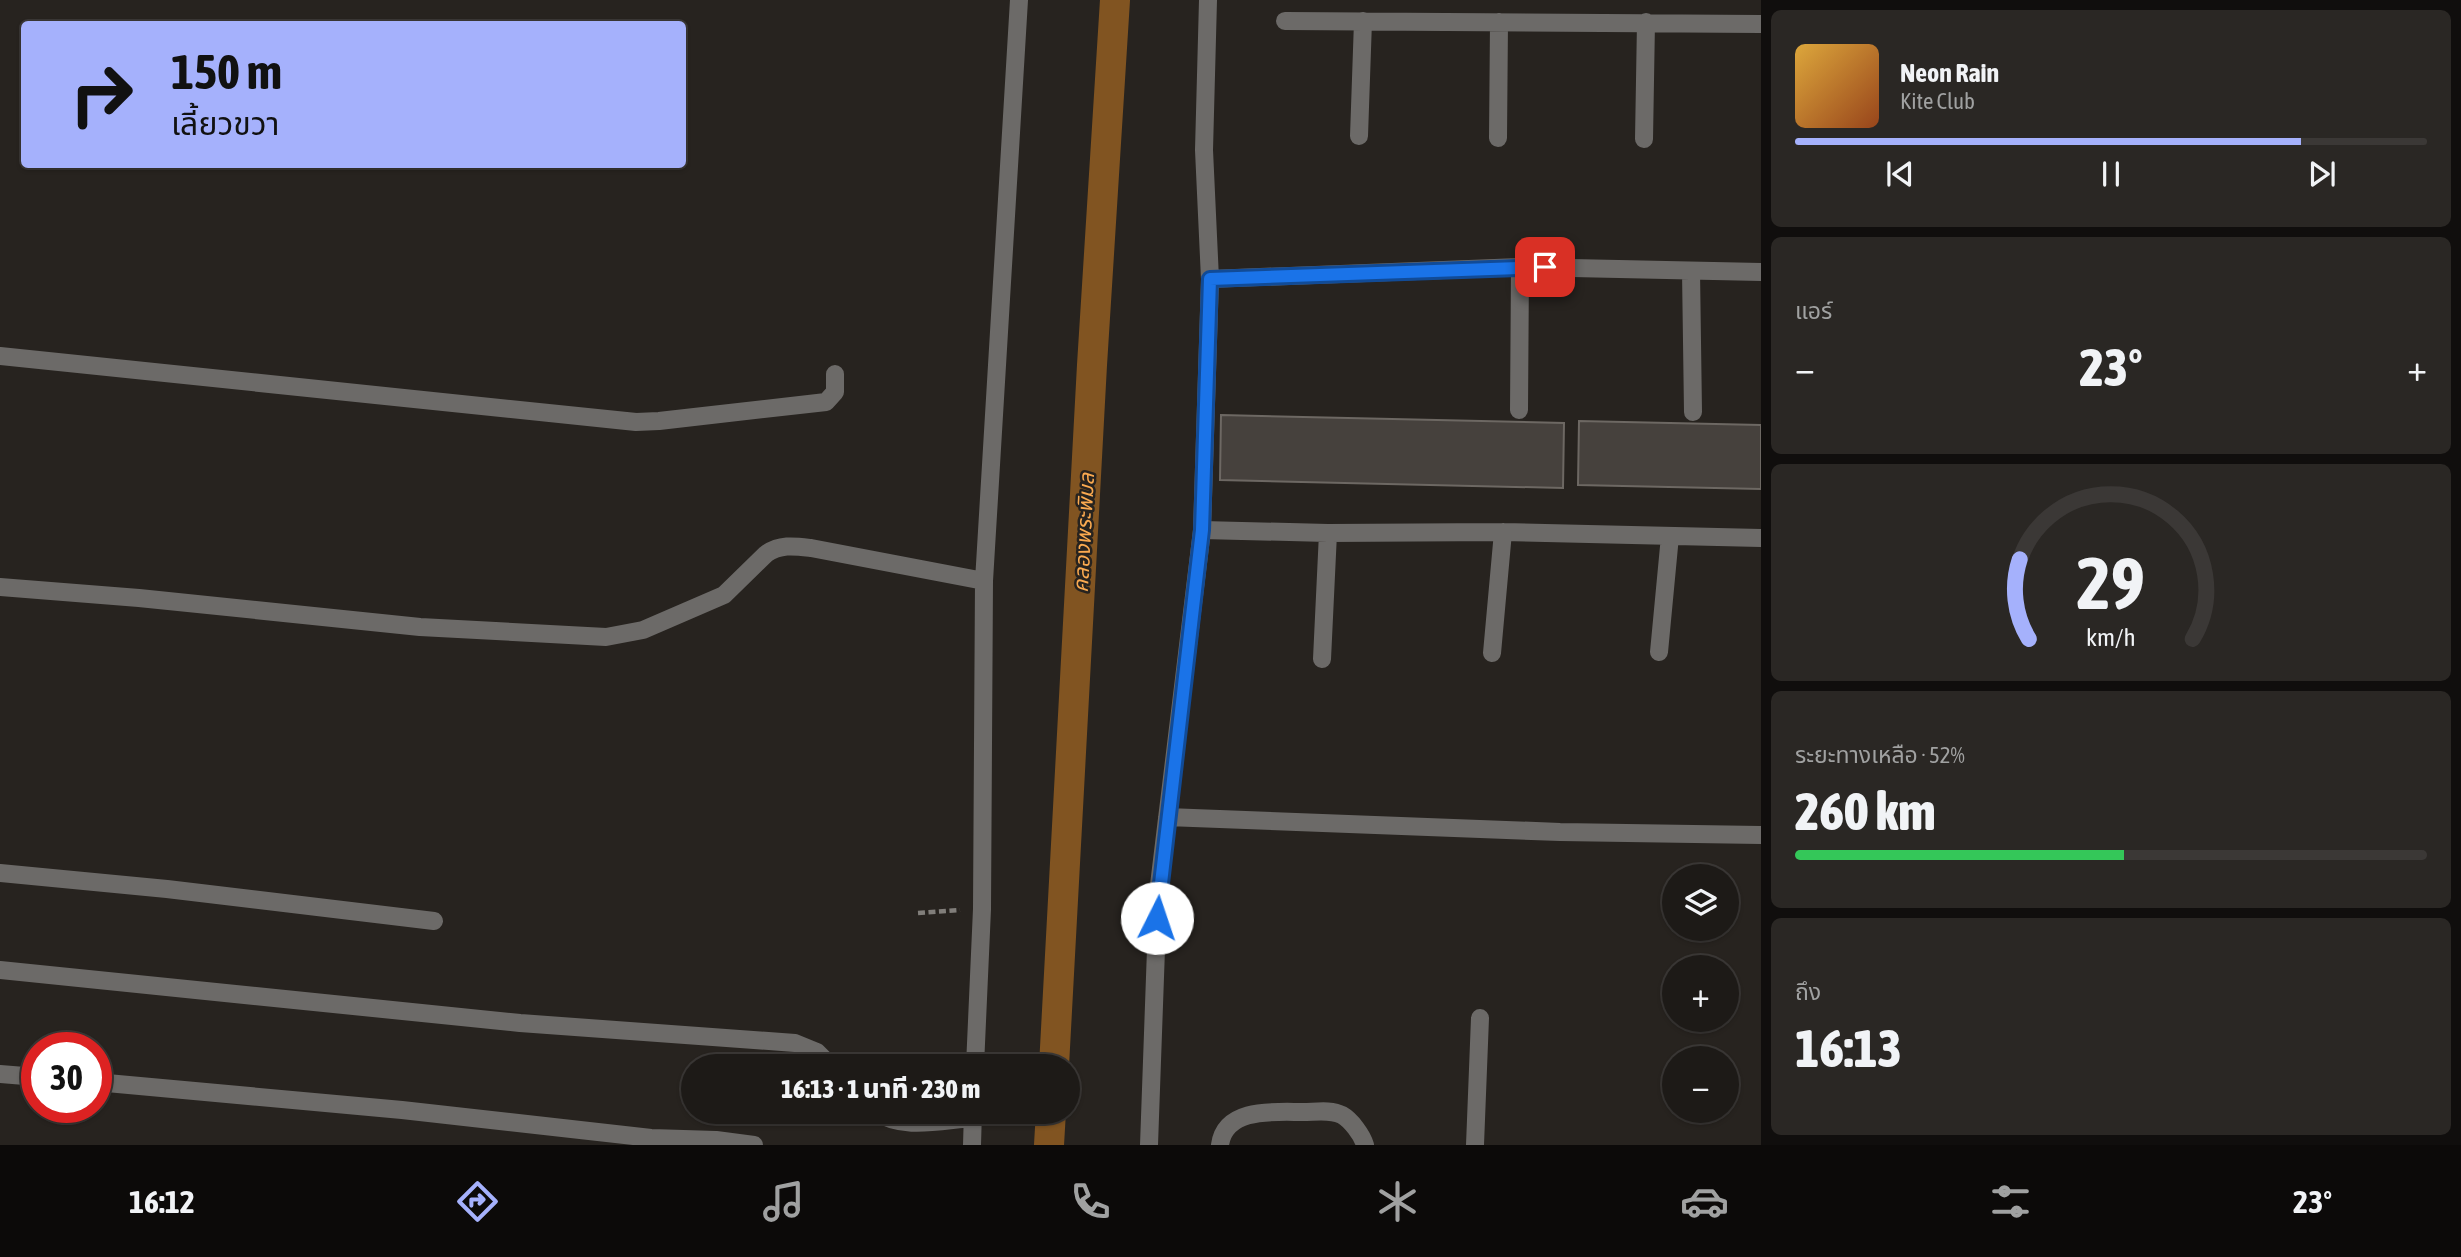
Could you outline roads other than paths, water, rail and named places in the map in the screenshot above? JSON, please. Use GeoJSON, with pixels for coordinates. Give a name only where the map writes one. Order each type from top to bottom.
{"type":"FeatureCollection","features":[{"type":"Feature","properties":{"kind":"street"},"geometry":{"type":"LineString","coordinates":[[976,1054],[982,909],[984,581],[1018,0]]}},
{"type":"Feature","properties":{"kind":"street"},"geometry":{"type":"LineString","coordinates":[[1149,1145],[1158,906],[1202,530],[1210,279],[1204,150],[1208,0]]}},
{"type":"Feature","properties":{"kind":"street"},"geometry":{"type":"LineString","coordinates":[[1284,22],[1363,20],[1761,24]]}},
{"type":"Feature","properties":{"kind":"street"},"geometry":{"type":"LineString","coordinates":[[1359,136],[1363,20]]}},
{"type":"Feature","properties":{"kind":"street"},"geometry":{"type":"LineString","coordinates":[[1498,138],[1499,22]]}},
{"type":"Feature","properties":{"kind":"street"},"geometry":{"type":"LineString","coordinates":[[1644,139],[1646,22]]}},
{"type":"Feature","properties":{"kind":"street"},"geometry":{"type":"LineString","coordinates":[[1210,279],[1520,267],[1761,272]]}},
{"type":"Feature","properties":{"kind":"street"},"geometry":{"type":"LineString","coordinates":[[1519,410],[1520,267]]}},
{"type":"Feature","properties":{"kind":"street"},"geometry":{"type":"LineString","coordinates":[[1690,271],[1693,412]]}},
{"type":"Feature","properties":{"kind":"street"},"geometry":{"type":"LineString","coordinates":[[0,356],[636,422],[826,402],[835,392],[835,374]]}},
{"type":"Feature","properties":{"kind":"street"},"geometry":{"type":"LineString","coordinates":[[1202,530],[1328,533],[1503,532],[1761,538]]}},
{"type":"Feature","properties":{"kind":"street"},"geometry":{"type":"LineString","coordinates":[[1492,653],[1503,532]]}},
{"type":"Feature","properties":{"kind":"street"},"geometry":{"type":"LineString","coordinates":[[1322,659],[1328,533]]}},
{"type":"Feature","properties":{"kind":"street"},"geometry":{"type":"LineString","coordinates":[[1658,652],[1670,536]]}},
{"type":"Feature","properties":{"kind":"street"},"geometry":{"type":"LineString","coordinates":[[0,587],[139,598],[420,627],[606,637],[643,630],[724,595],[766,554],[774,548],[786,546],[811,548],[984,581]]}},
{"type":"Feature","properties":{"kind":"street"},"geometry":{"type":"LineString","coordinates":[[1167,817],[1560,832],[1761,835]]}},
{"type":"Feature","properties":{"kind":"street"},"geometry":{"type":"LineString","coordinates":[[0,873],[167,888],[434,921]]}},
{"type":"Feature","properties":{"kind":"street"},"geometry":{"type":"LineString","coordinates":[[0,970],[520,1023],[795,1043],[819,1054]]}},
{"type":"Feature","properties":{"kind":"street"},"geometry":{"type":"LineString","coordinates":[[1475,1145],[1480,1018]]}},
{"type":"Feature","properties":{"kind":"street"},"geometry":{"type":"LineString","coordinates":[[0,1074],[21,1076]]}},
{"type":"Feature","properties":{"kind":"street"},"geometry":{"type":"LineString","coordinates":[[112,1083],[402,1110],[651,1138],[716,1140],[754,1145]]}},
{"type":"Feature","properties":{"kind":"street"},"geometry":{"type":"LineString","coordinates":[[1220,1145],[1221,1137],[1239,1118],[1263,1112],[1328,1112],[1342,1115],[1358,1132],[1365,1145]]}},
{"type":"Feature","properties":{"kind":"street"},"geometry":{"type":"LineString","coordinates":[[972,1145],[973,1124]]}},
{"type":"Feature","properties":{"kind":"waterway","name":"คลองพระพิมล"},"geometry":{"type":"LineString","coordinates":[[1055,1054],[1115,0]]}},
{"type":"Feature","properties":{"kind":"waterway","name":"คลองพระพิมล"},"geometry":{"type":"LineString","coordinates":[[1049,1145],[1050,1124]]}}]}
